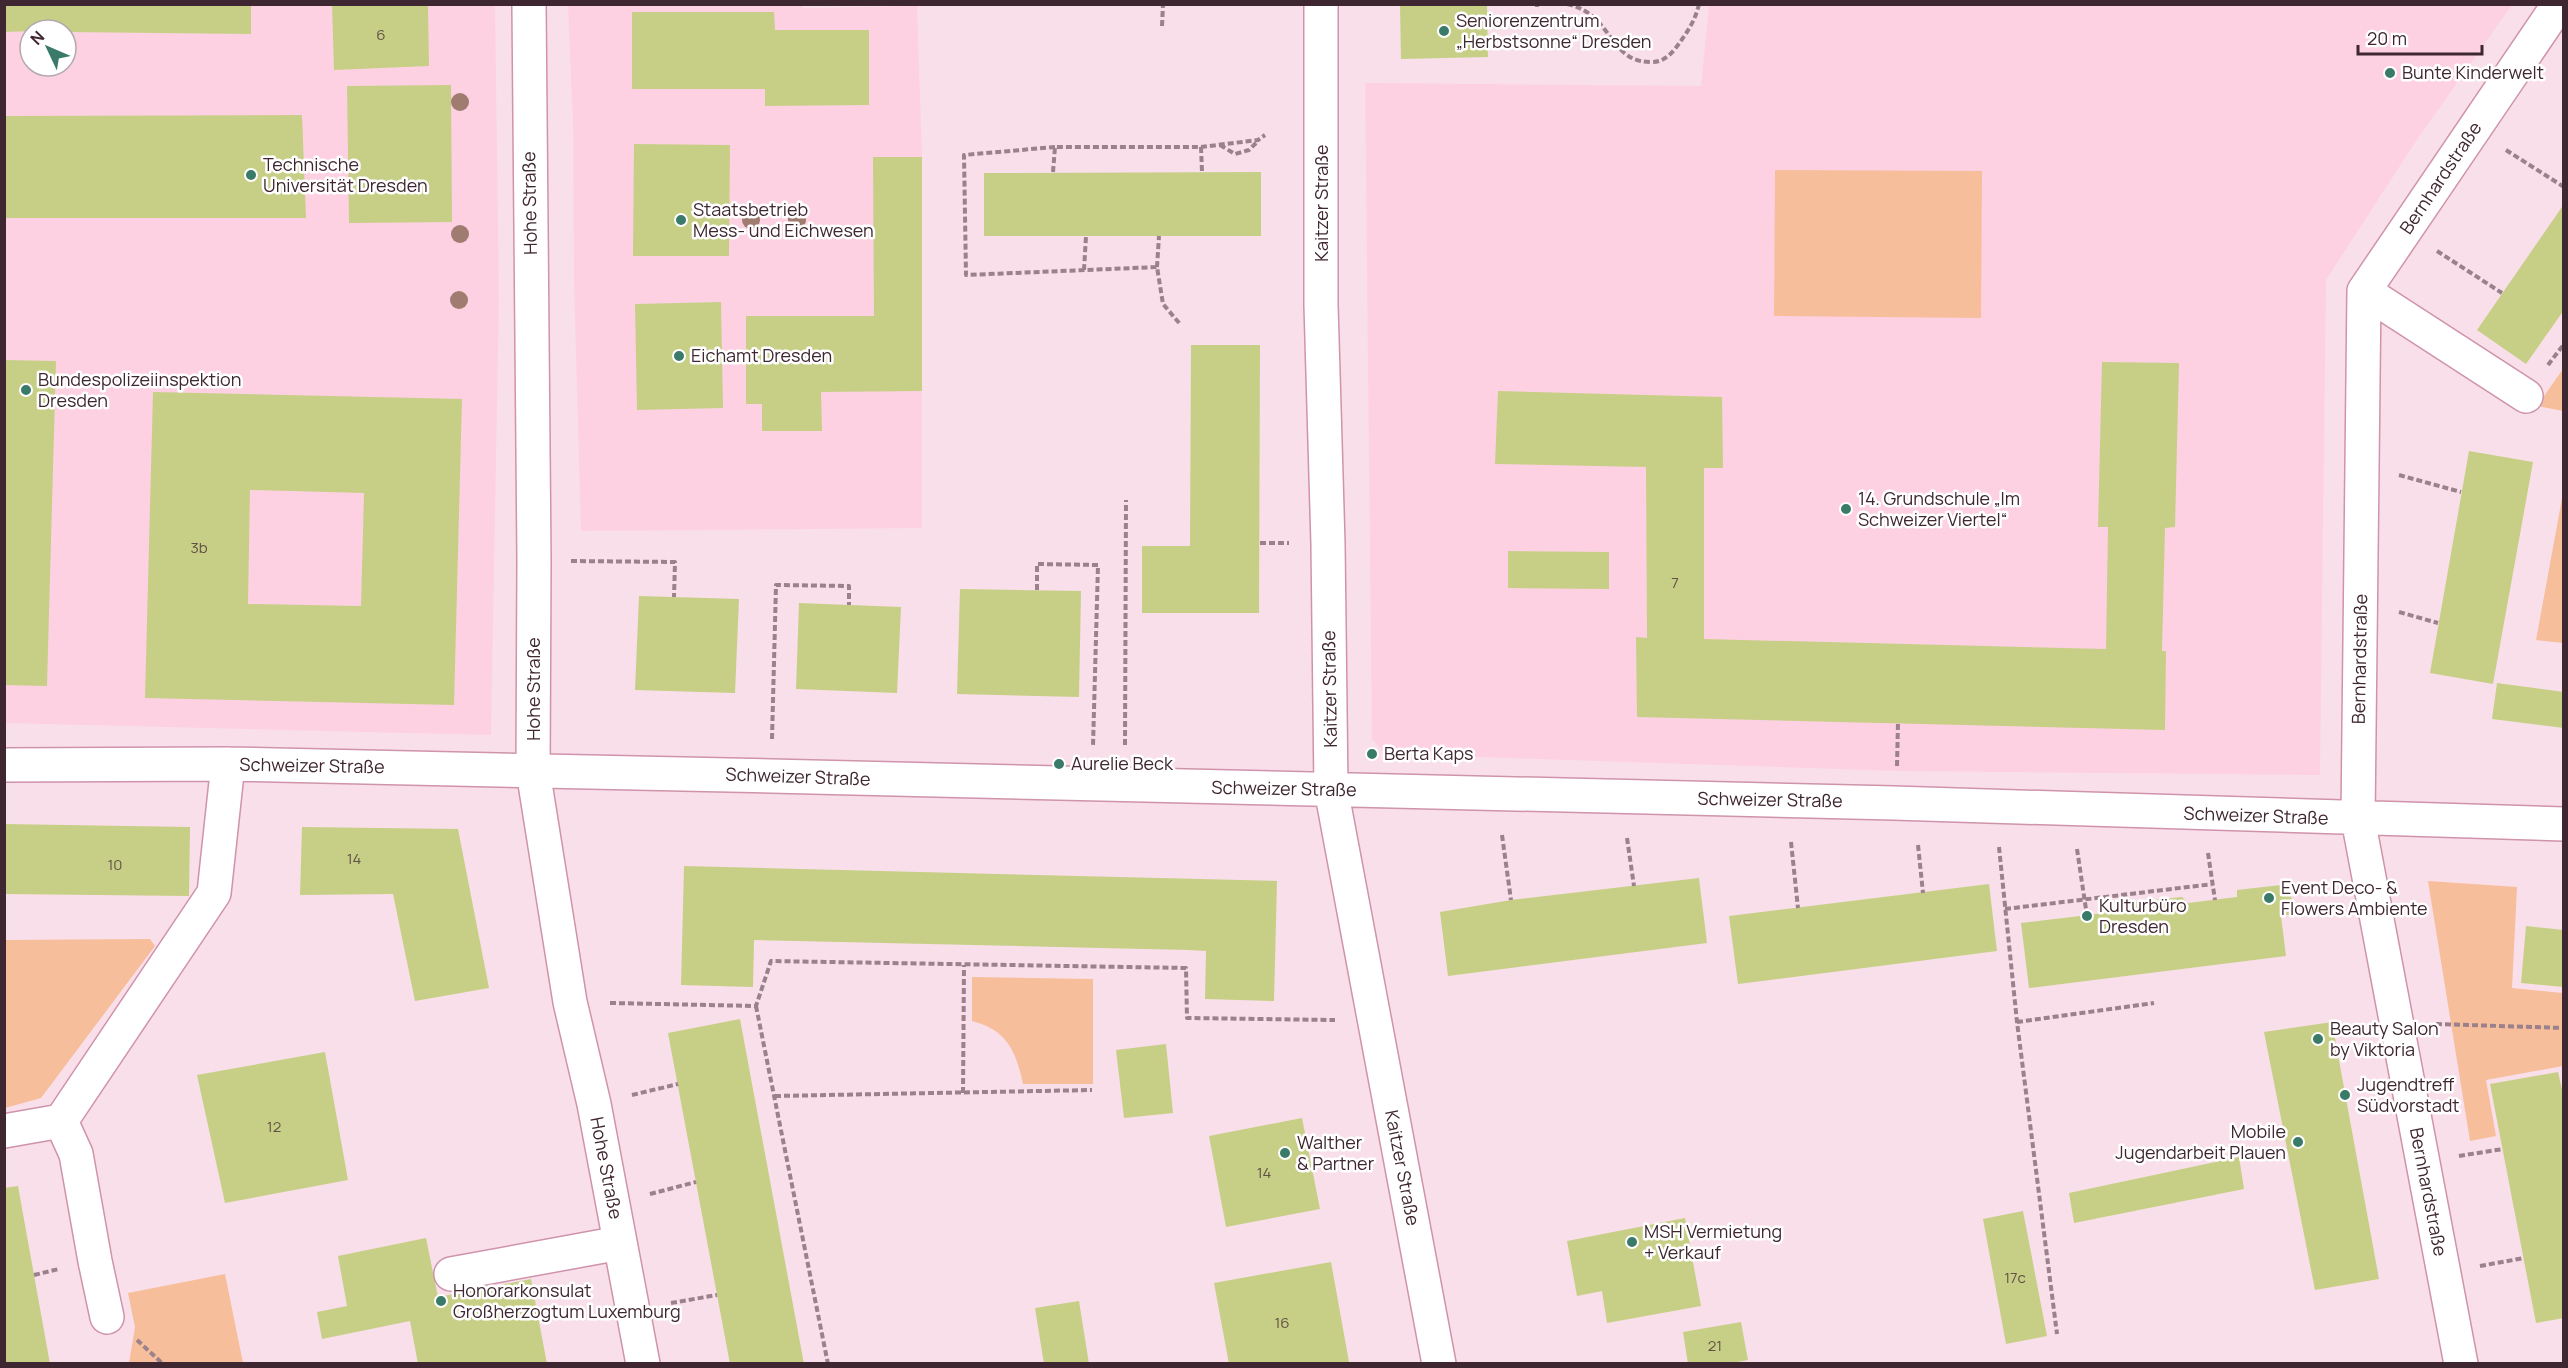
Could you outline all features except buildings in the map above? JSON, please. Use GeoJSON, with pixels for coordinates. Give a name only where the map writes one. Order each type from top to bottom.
{"type":"FeatureCollection","features":[{"type":"Feature","properties":{"kind":"street","name":"Hohe Straße"},"geometry":{"type":"LineString","coordinates":[[529,4],[534,561],[533,771],[570,1002],[594,1104],[643,1364]]}},
{"type":"Feature","properties":{"kind":"street","name":"Kaitzer Straße"},"geometry":{"type":"LineString","coordinates":[[1321,4],[1321,305],[1328,544],[1331,789],[1439,1364]]}},
{"type":"Feature","properties":{"kind":"street","name":"Bernhardstraße"},"geometry":{"type":"LineString","coordinates":[[2460,1364],[2358,819],[2364,291],[2559,4]]}},
{"type":"Feature","properties":{"kind":"street"},"geometry":{"type":"LineString","coordinates":[[2364,291],[2526,396]]}},
{"type":"Feature","properties":{"kind":"street","name":"Schweizer Straße"},"geometry":{"type":"LineString","coordinates":[[4,765],[228,764],[771,776],[1092,786],[1331,789],[1894,803],[2564,824]]}},
{"type":"Feature","properties":{"kind":"street"},"geometry":{"type":"LineString","coordinates":[[4,1131],[61,1121],[213,893],[228,764]]}},
{"type":"Feature","properties":{"kind":"street"},"geometry":{"type":"LineString","coordinates":[[61,1121],[76,1154],[94,1261],[107,1317]]}},
{"type":"Feature","properties":{"kind":"street"},"geometry":{"type":"LineString","coordinates":[[451,1274],[620,1243]]}},
{"type":"Feature","properties":{"kind":"path"},"geometry":{"type":"LineString","coordinates":[[1162,26],[1163,4]]}},
{"type":"Feature","properties":{"kind":"path"},"geometry":{"type":"LineString","coordinates":[[1567,4],[1589,14],[1603,27],[1613,42],[1634,61],[1648,62],[1659,62],[1669,56],[1689,31],[1700,4]]}},
{"type":"Feature","properties":{"kind":"path"},"geometry":{"type":"LineString","coordinates":[[2474,129],[2564,187]]}},
{"type":"Feature","properties":{"kind":"path"},"geometry":{"type":"LineString","coordinates":[[1220,145],[1235,154],[1249,150],[1265,135]]}},
{"type":"Feature","properties":{"kind":"path"},"geometry":{"type":"LineString","coordinates":[[1156,267],[966,275],[964,155],[1055,147],[1201,147],[1258,140]]}},
{"type":"Feature","properties":{"kind":"path"},"geometry":{"type":"LineString","coordinates":[[1053,172],[1055,147]]}},
{"type":"Feature","properties":{"kind":"path"},"geometry":{"type":"LineString","coordinates":[[1201,147],[1202,172]]}},
{"type":"Feature","properties":{"kind":"path"},"geometry":{"type":"LineString","coordinates":[[2405,231],[2502,293]]}},
{"type":"Feature","properties":{"kind":"path"},"geometry":{"type":"LineString","coordinates":[[1084,270],[1086,236]]}},
{"type":"Feature","properties":{"kind":"path"},"geometry":{"type":"LineString","coordinates":[[1158,236],[1156,267],[1162,304],[1180,324]]}},
{"type":"Feature","properties":{"kind":"path"},"geometry":{"type":"LineString","coordinates":[[2363,464],[2461,492]]}},
{"type":"Feature","properties":{"kind":"path"},"geometry":{"type":"LineString","coordinates":[[1125,786],[1126,500]]}},
{"type":"Feature","properties":{"kind":"path"},"geometry":{"type":"LineString","coordinates":[[534,561],[675,562],[674,597]]}},
{"type":"Feature","properties":{"kind":"path"},"geometry":{"type":"LineString","coordinates":[[1037,590],[1037,564],[1098,565],[1092,786]]}},
{"type":"Feature","properties":{"kind":"path"},"geometry":{"type":"LineString","coordinates":[[771,776],[777,585],[849,586],[849,605]]}},
{"type":"Feature","properties":{"kind":"path"},"geometry":{"type":"LineString","coordinates":[[1898,722],[1898,753]]}},
{"type":"Feature","properties":{"kind":"path"},"geometry":{"type":"LineString","coordinates":[[1502,835],[1511,900]]}},
{"type":"Feature","properties":{"kind":"path"},"geometry":{"type":"LineString","coordinates":[[1627,838],[1634,886]]}},
{"type":"Feature","properties":{"kind":"path"},"geometry":{"type":"LineString","coordinates":[[1791,842],[1798,908]]}},
{"type":"Feature","properties":{"kind":"path"},"geometry":{"type":"LineString","coordinates":[[1918,845],[1923,893]]}},
{"type":"Feature","properties":{"kind":"path"},"geometry":{"type":"LineString","coordinates":[[1999,848],[2017,1022],[2057,1334]]}},
{"type":"Feature","properties":{"kind":"path"},"geometry":{"type":"LineString","coordinates":[[2077,849],[2087,916]]}},
{"type":"Feature","properties":{"kind":"path"},"geometry":{"type":"LineString","coordinates":[[2208,852],[2214,900]]}},
{"type":"Feature","properties":{"kind":"path"},"geometry":{"type":"LineString","coordinates":[[2005,909],[2212,884]]}},
{"type":"Feature","properties":{"kind":"path"},"geometry":{"type":"LineString","coordinates":[[828,1364],[756,1006],[771,961],[1186,968],[1188,1018],[1375,1020]]}},
{"type":"Feature","properties":{"kind":"path"},"geometry":{"type":"LineString","coordinates":[[963,1093],[964,964]]}},
{"type":"Feature","properties":{"kind":"path"},"geometry":{"type":"LineString","coordinates":[[570,1002],[756,1006]]}},
{"type":"Feature","properties":{"kind":"path"},"geometry":{"type":"LineString","coordinates":[[2017,1022],[2154,1003]]}},
{"type":"Feature","properties":{"kind":"path"},"geometry":{"type":"LineString","coordinates":[[2396,1022],[2564,1028]]}},
{"type":"Feature","properties":{"kind":"path"},"geometry":{"type":"LineString","coordinates":[[594,1104],[678,1084]]}},
{"type":"Feature","properties":{"kind":"path"},"geometry":{"type":"LineString","coordinates":[[775,1096],[1092,1090]]}},
{"type":"Feature","properties":{"kind":"path"},"geometry":{"type":"LineString","coordinates":[[612,1204],[696,1182]]}},
{"type":"Feature","properties":{"kind":"path"},"geometry":{"type":"LineString","coordinates":[[34,1275],[57,1269]]}},
{"type":"Feature","properties":{"kind":"path"},"geometry":{"type":"LineString","coordinates":[[633,1309],[717,1295]]}},
{"type":"Feature","properties":{"kind":"shaded area"},"geometry":{"type":"Polygon","coordinates":[[[800,4],[804,8],[917,6],[922,157],[922,528],[581,531],[574,283],[573,124],[568,5],[800,4]]]}},
{"type":"Feature","properties":{"kind":"shaded area"},"geometry":{"type":"Polygon","coordinates":[[[5,5],[495,5],[499,297],[491,735],[5,723],[5,5]]]}},
{"type":"Feature","properties":{"kind":"shaded area","name":"14. Grundschule „Im Schweizer Viertel“"},"geometry":{"type":"Polygon","coordinates":[[[1709,5],[2512,5],[2416,141],[2326,280],[2320,775],[1897,771],[1385,754],[1372,739],[1365,83],[1701,86],[1709,5]]]}},
{"type":"Feature","properties":{"kind":"shaded area"},"geometry":{"type":"Polygon","coordinates":[[[1775,170],[1982,171],[1981,318],[1774,316],[1775,170]]]}},
{"type":"Feature","properties":{"kind":"shaded area"},"geometry":{"type":"Polygon","coordinates":[[[2563,369],[2563,411],[2537,406],[2563,369]]]}},
{"type":"Feature","properties":{"kind":"shaded area"},"geometry":{"type":"Polygon","coordinates":[[[2563,493],[2563,643],[2536,640],[2563,493]]]}},
{"type":"Feature","properties":{"kind":"shaded area"},"geometry":{"type":"Polygon","coordinates":[[[2428,881],[2517,887],[2512,988],[2563,993],[2563,1066],[2486,1080],[2496,1136],[2470,1141],[2428,881]]]}},
{"type":"Feature","properties":{"kind":"shaded area"},"geometry":{"type":"Polygon","coordinates":[[[150,939],[155,946],[41,1098],[5,1108],[5,940],[150,939]]]}},
{"type":"Feature","properties":{"kind":"shaded area"},"geometry":{"type":"Polygon","coordinates":[[[972,977],[1093,979],[1093,1084],[1023,1084],[1013,1052],[1002,1036],[972,1021],[972,977]]]}},
{"type":"Feature","properties":{"kind":"shaded area"},"geometry":{"type":"Polygon","coordinates":[[[225,1274],[243,1363],[129,1363],[135,1327],[128,1293],[225,1274]]]}},
{"type":"Feature","properties":{"kind":"place","name":"Seniorenzentrum „Herbstsonne“ Dresden"},"geometry":{"type":"Point","coordinates":[1444,31]}},
{"type":"Feature","properties":{"kind":"place","name":"Bunte Kinderwelt"},"geometry":{"type":"Point","coordinates":[2390,73]}},
{"type":"Feature","properties":{"kind":"place","name":"Technische Universität Dresden"},"geometry":{"type":"Point","coordinates":[251,175]}},
{"type":"Feature","properties":{"kind":"place","name":"Staatsbetrieb Mess- und Eichwesen"},"geometry":{"type":"Point","coordinates":[681,220]}},
{"type":"Feature","properties":{"kind":"place","name":"Eichamt Dresden"},"geometry":{"type":"Point","coordinates":[679,356]}},
{"type":"Feature","properties":{"kind":"place","name":"Bundespolizeiinspektion Dresden"},"geometry":{"type":"Point","coordinates":[26,390]}},
{"type":"Feature","properties":{"kind":"place","name":"14. Grundschule „Im Schweizer Viertel“"},"geometry":{"type":"Point","coordinates":[1846,509]}},
{"type":"Feature","properties":{"kind":"place","name":"Berta Kaps"},"geometry":{"type":"Point","coordinates":[1372,754]}},
{"type":"Feature","properties":{"kind":"place","name":"Aurelie Beck"},"geometry":{"type":"Point","coordinates":[1059,764]}},
{"type":"Feature","properties":{"kind":"place","name":"Event Deco- & Flowers Ambiente"},"geometry":{"type":"Point","coordinates":[2269,898]}},
{"type":"Feature","properties":{"kind":"place","name":"Kulturbüro Dresden"},"geometry":{"type":"Point","coordinates":[2087,916]}},
{"type":"Feature","properties":{"kind":"place","name":"Beauty Salon by Viktoria"},"geometry":{"type":"Point","coordinates":[2318,1039]}},
{"type":"Feature","properties":{"kind":"place","name":"Jugendtreff Südvorstadt"},"geometry":{"type":"Point","coordinates":[2345,1095]}},
{"type":"Feature","properties":{"kind":"place","name":"Mobile Jugendarbeit Plauen"},"geometry":{"type":"Point","coordinates":[2298,1142]}},
{"type":"Feature","properties":{"kind":"place","name":"Walther & Partner"},"geometry":{"type":"Point","coordinates":[1285,1153]}},
{"type":"Feature","properties":{"kind":"place","name":"MSH Vermietung + Verkauf"},"geometry":{"type":"Point","coordinates":[1632,1242]}},
{"type":"Feature","properties":{"kind":"place","name":"Honorarkonsulat Großherzogtum Luxemburg"},"geometry":{"type":"Point","coordinates":[441,1301]}}]}
